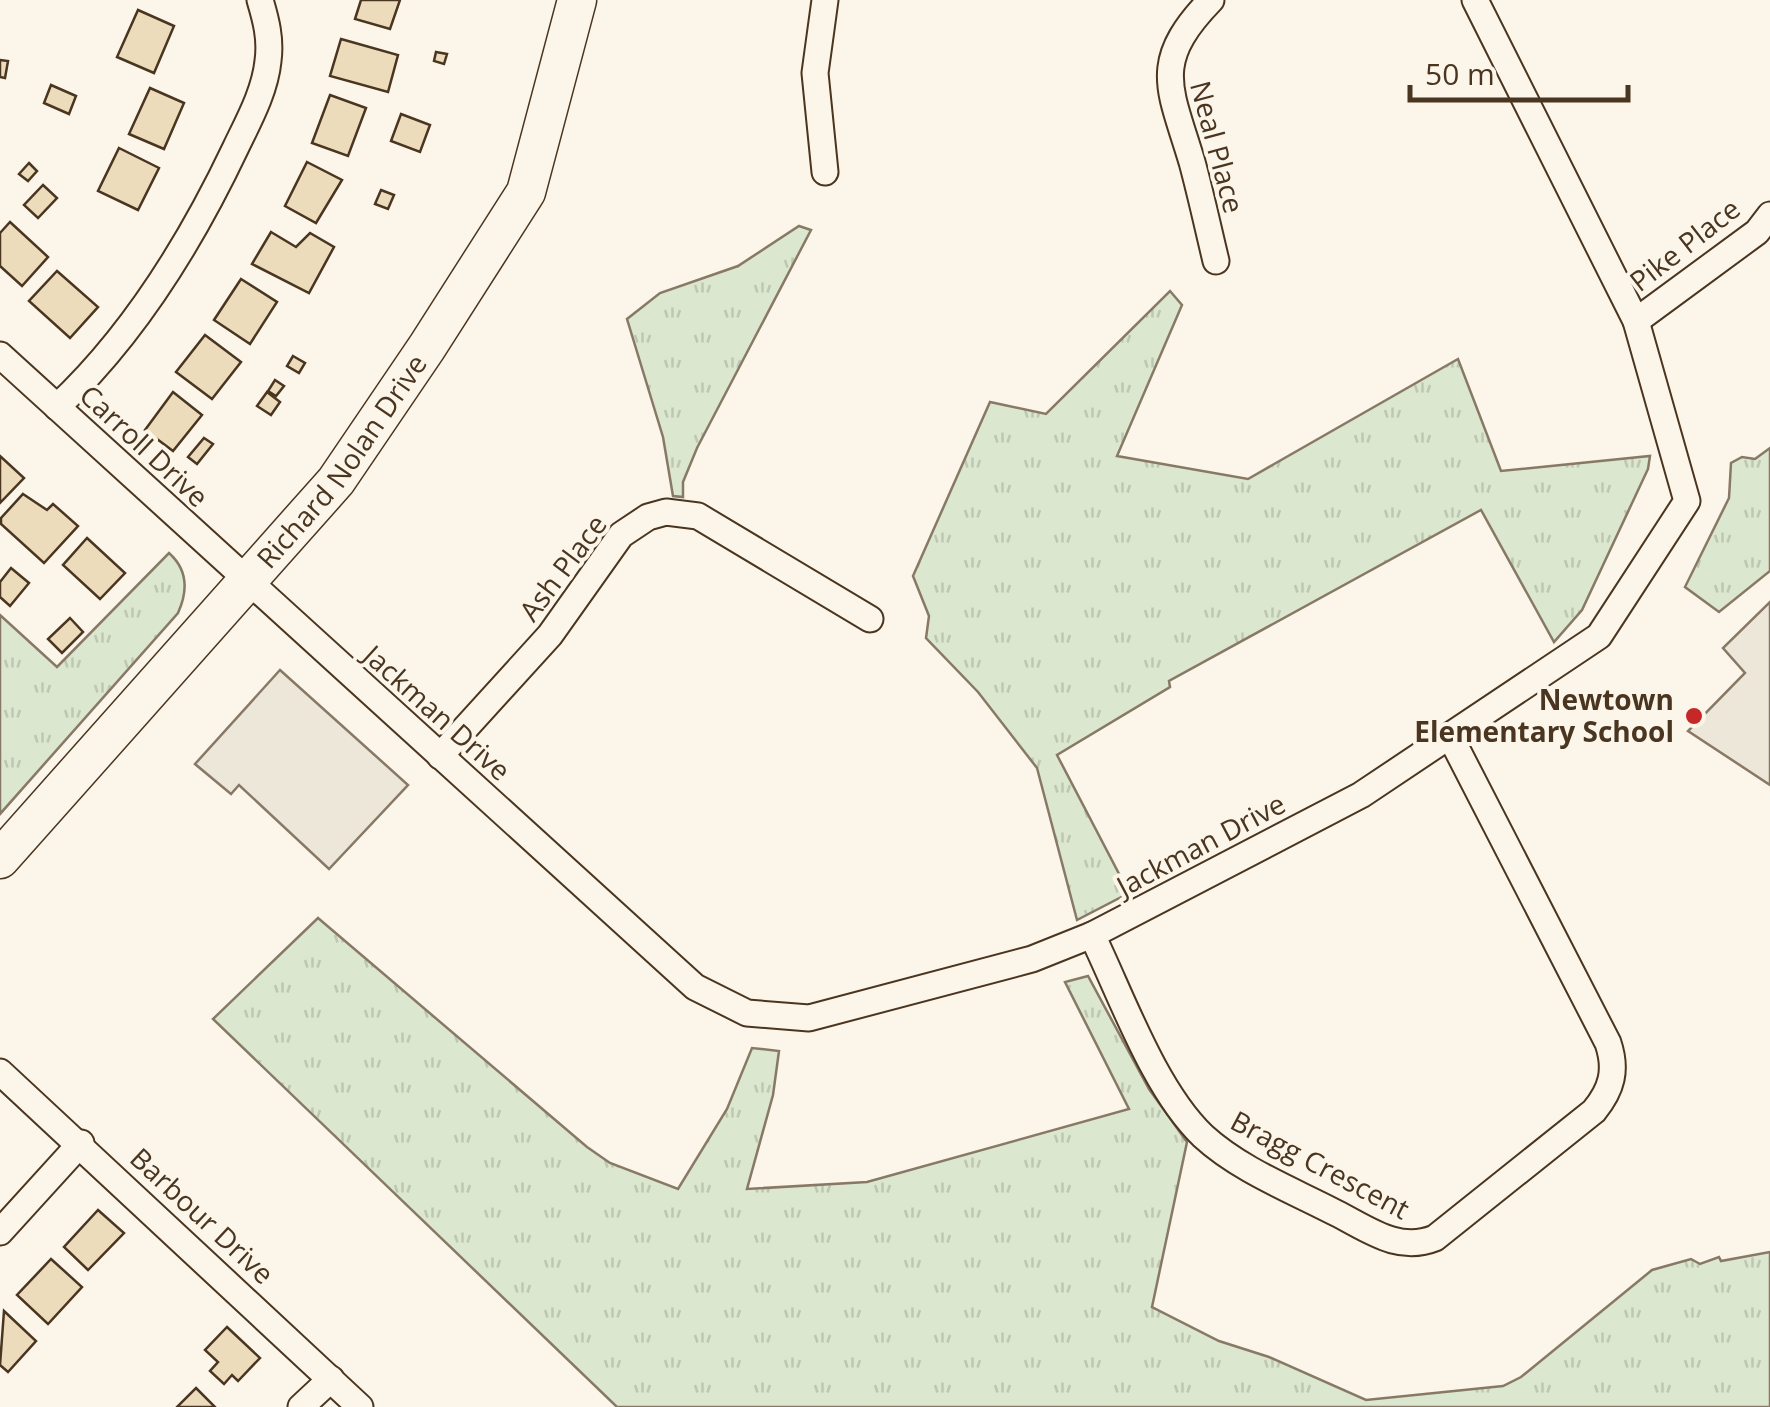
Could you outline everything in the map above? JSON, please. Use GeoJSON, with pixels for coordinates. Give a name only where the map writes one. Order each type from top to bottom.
{"type":"FeatureCollection","features":[{"type":"Feature","properties":{"kind":"main road","name":"Richard Nolan Drive"},"geometry":{"type":"LineString","coordinates":[[0,859],[336,481],[526,192],[577,0]]}},
{"type":"Feature","properties":{"kind":"street"},"geometry":{"type":"LineString","coordinates":[[57,407],[94,369],[147,301],[221,178],[264,82],[269,38],[260,0]]}},
{"type":"Feature","properties":{"kind":"street"},"geometry":{"type":"LineString","coordinates":[[825,0],[815,74],[825,172]]}},
{"type":"Feature","properties":{"kind":"street","name":"Neal Place"},"geometry":{"type":"LineString","coordinates":[[1211,0],[1177,42],[1168,73],[1171,107],[1192,164],[1216,261]]}},
{"type":"Feature","properties":{"kind":"street","name":"Jackman Drive"},"geometry":{"type":"LineString","coordinates":[[247,582],[683,978],[710,998],[747,1014],[789,1020],[829,1014],[1032,959],[1092,935],[1360,795],[1599,636],[1687,501],[1636,322],[1475,0]]}},
{"type":"Feature","properties":{"kind":"street","name":"Pike Place"},"geometry":{"type":"LineString","coordinates":[[1636,322],[1757,232],[1770,216]]}},
{"type":"Feature","properties":{"kind":"street","name":"Carroll Drive"},"geometry":{"type":"LineString","coordinates":[[0,355],[247,582]]}},
{"type":"Feature","properties":{"kind":"street","name":"Ash Place"},"geometry":{"type":"LineString","coordinates":[[440,756],[550,635],[620,535],[648,517],[683,512],[698,516],[870,619]]}},
{"type":"Feature","properties":{"kind":"street","name":"Bragg Crescent"},"geometry":{"type":"LineString","coordinates":[[1092,935],[1170,1094],[1204,1137],[1254,1171],[1385,1238],[1410,1245],[1435,1238],[1594,1111],[1605,1098],[1614,1070],[1608,1043],[1450,736]]}},
{"type":"Feature","properties":{"kind":"street","name":"Barbour Drive"},"geometry":{"type":"LineString","coordinates":[[0,1072],[81,1143],[360,1407]]}},
{"type":"Feature","properties":{"kind":"street"},"geometry":{"type":"LineString","coordinates":[[0,1232],[81,1143]]}},
{"type":"Feature","properties":{"kind":"street"},"geometry":{"type":"LineString","coordinates":[[301,1407],[331,1379]]}},
{"type":"Feature","properties":{"kind":"green space"},"geometry":{"type":"Polygon","coordinates":[[[799,226],[811,230],[697,448],[683,482],[683,497],[673,496],[663,437],[627,319],[660,293],[738,266],[799,226]]]}},
{"type":"Feature","properties":{"kind":"green space"},"geometry":{"type":"Polygon","coordinates":[[[1170,291],[1182,305],[1117,456],[1248,479],[1458,359],[1501,471],[1650,456],[1648,469],[1582,610],[1554,642],[1481,510],[1169,681],[1170,687],[1057,755],[1129,893],[1077,920],[1037,768],[978,692],[926,638],[929,616],[913,576],[990,402],[1046,414],[1170,291]]]}},
{"type":"Feature","properties":{"kind":"green space"},"geometry":{"type":"Polygon","coordinates":[[[1770,448],[1770,571],[1719,612],[1685,587],[1729,498],[1731,463],[1742,457],[1755,459],[1770,448]]]}},
{"type":"Feature","properties":{"kind":"green space"},"geometry":{"type":"Polygon","coordinates":[[[169,553],[180,566],[184,581],[178,613],[0,814],[0,615],[57,667],[169,553]]]}},
{"type":"Feature","properties":{"kind":"green space"},"geometry":{"type":"Polygon","coordinates":[[[318,918],[587,1147],[610,1163],[678,1189],[727,1109],[752,1048],[779,1051],[773,1095],[747,1189],[867,1182],[1129,1109],[1065,982],[1088,976],[1149,1089],[1187,1142],[1152,1307],[1219,1341],[1269,1357],[1366,1400],[1503,1386],[1521,1377],[1652,1270],[1691,1259],[1700,1264],[1719,1257],[1721,1261],[1770,1252],[1770,1407],[617,1407],[213,1019],[318,918]]]}},
{"type":"Feature","properties":{"kind":"shaded area"},"geometry":{"type":"Polygon","coordinates":[[[1770,602],[1770,785],[1688,731],[1745,673],[1723,648],[1770,602]]]}},
{"type":"Feature","properties":{"kind":"shaded area"},"geometry":{"type":"Polygon","coordinates":[[[280,670],[408,785],[329,869],[239,785],[231,794],[195,764],[280,670]]]}},
{"type":"Feature","properties":{"kind":"building"},"geometry":{"type":"Polygon","coordinates":[[[361,0],[400,0],[390,29],[355,19],[361,0]]]}},
{"type":"Feature","properties":{"kind":"building"},"geometry":{"type":"Polygon","coordinates":[[[138,10],[174,26],[154,73],[117,57],[138,10]]]}},
{"type":"Feature","properties":{"kind":"building"},"geometry":{"type":"Polygon","coordinates":[[[341,39],[398,55],[388,92],[330,76],[341,39]]]}},
{"type":"Feature","properties":{"kind":"building"},"geometry":{"type":"Polygon","coordinates":[[[436,52],[447,54],[444,64],[434,61],[436,52]]]}},
{"type":"Feature","properties":{"kind":"building"},"geometry":{"type":"Polygon","coordinates":[[[0,60],[8,61],[5,78],[0,77],[0,60]]]}},
{"type":"Feature","properties":{"kind":"building"},"geometry":{"type":"Polygon","coordinates":[[[51,85],[76,96],[69,114],[44,103],[51,85]]]}},
{"type":"Feature","properties":{"kind":"building"},"geometry":{"type":"Polygon","coordinates":[[[150,88],[184,103],[164,149],[129,134],[150,88]]]}},
{"type":"Feature","properties":{"kind":"building"},"geometry":{"type":"Polygon","coordinates":[[[330,95],[366,108],[348,156],[312,143],[330,95]]]}},
{"type":"Feature","properties":{"kind":"building"},"geometry":{"type":"Polygon","coordinates":[[[401,114],[430,125],[420,152],[391,141],[401,114]]]}},
{"type":"Feature","properties":{"kind":"building"},"geometry":{"type":"Polygon","coordinates":[[[119,148],[159,168],[138,210],[98,191],[119,148]]]}},
{"type":"Feature","properties":{"kind":"building"},"geometry":{"type":"Polygon","coordinates":[[[307,162],[342,180],[316,223],[285,206],[307,162]]]}},
{"type":"Feature","properties":{"kind":"building"},"geometry":{"type":"Polygon","coordinates":[[[29,163],[37,171],[28,181],[19,174],[29,163]]]}},
{"type":"Feature","properties":{"kind":"building"},"geometry":{"type":"Polygon","coordinates":[[[43,185],[57,198],[38,218],[24,205],[43,185]]]}},
{"type":"Feature","properties":{"kind":"building"},"geometry":{"type":"Polygon","coordinates":[[[381,190],[394,195],[388,209],[375,204],[381,190]]]}},
{"type":"Feature","properties":{"kind":"building"},"geometry":{"type":"Polygon","coordinates":[[[10,222],[48,257],[22,286],[0,266],[0,233],[10,222]]]}},
{"type":"Feature","properties":{"kind":"building"},"geometry":{"type":"Polygon","coordinates":[[[271,232],[296,247],[310,233],[334,247],[309,293],[252,264],[271,232]]]}},
{"type":"Feature","properties":{"kind":"building"},"geometry":{"type":"Polygon","coordinates":[[[57,271],[98,307],[70,338],[29,301],[57,271]]]}},
{"type":"Feature","properties":{"kind":"building"},"geometry":{"type":"Polygon","coordinates":[[[241,279],[277,302],[250,344],[214,320],[241,279]]]}},
{"type":"Feature","properties":{"kind":"building"},"geometry":{"type":"Polygon","coordinates":[[[205,335],[241,362],[212,399],[176,372],[205,335]]]}},
{"type":"Feature","properties":{"kind":"building"},"geometry":{"type":"Polygon","coordinates":[[[293,356],[305,363],[299,373],[287,366],[293,356]]]}},
{"type":"Feature","properties":{"kind":"building"},"geometry":{"type":"Polygon","coordinates":[[[275,380],[284,386],[276,396],[268,391],[275,380]]]}},
{"type":"Feature","properties":{"kind":"building"},"geometry":{"type":"Polygon","coordinates":[[[173,392],[202,415],[173,451],[145,430],[173,392]]]}},
{"type":"Feature","properties":{"kind":"building"},"geometry":{"type":"Polygon","coordinates":[[[267,392],[280,402],[271,415],[257,406],[267,392]]]}},
{"type":"Feature","properties":{"kind":"building"},"geometry":{"type":"Polygon","coordinates":[[[204,438],[213,444],[197,464],[188,457],[204,438]]]}},
{"type":"Feature","properties":{"kind":"building"},"geometry":{"type":"Polygon","coordinates":[[[0,456],[24,478],[0,503],[0,456]]]}},
{"type":"Feature","properties":{"kind":"building"},"geometry":{"type":"Polygon","coordinates":[[[23,494],[47,510],[53,504],[78,526],[44,563],[1,524],[1,518],[23,494]]]}},
{"type":"Feature","properties":{"kind":"building"},"geometry":{"type":"Polygon","coordinates":[[[87,538],[125,573],[100,599],[63,565],[87,538]]]}},
{"type":"Feature","properties":{"kind":"building"},"geometry":{"type":"Polygon","coordinates":[[[11,568],[29,583],[10,606],[0,597],[0,582],[11,568]]]}},
{"type":"Feature","properties":{"kind":"building"},"geometry":{"type":"Polygon","coordinates":[[[70,618],[83,632],[62,653],[48,639],[70,618]]]}},
{"type":"Feature","properties":{"kind":"building"},"geometry":{"type":"Polygon","coordinates":[[[98,1210],[124,1233],[88,1270],[64,1247],[98,1210]]]}},
{"type":"Feature","properties":{"kind":"building"},"geometry":{"type":"Polygon","coordinates":[[[51,1259],[82,1287],[48,1324],[17,1295],[51,1259]]]}},
{"type":"Feature","properties":{"kind":"building"},"geometry":{"type":"Polygon","coordinates":[[[4,1311],[36,1341],[8,1372],[0,1365],[4,1311]]]}},
{"type":"Feature","properties":{"kind":"building"},"geometry":{"type":"Polygon","coordinates":[[[227,1327],[260,1358],[238,1381],[232,1375],[224,1384],[210,1371],[218,1362],[205,1350],[227,1327]]]}},
{"type":"Feature","properties":{"kind":"building"},"geometry":{"type":"Polygon","coordinates":[[[196,1388],[215,1407],[177,1407],[196,1388]]]}},
{"type":"Feature","properties":{"kind":"place","name":"Newtown Elementary School"},"geometry":{"type":"Point","coordinates":[1694,716]}}]}
